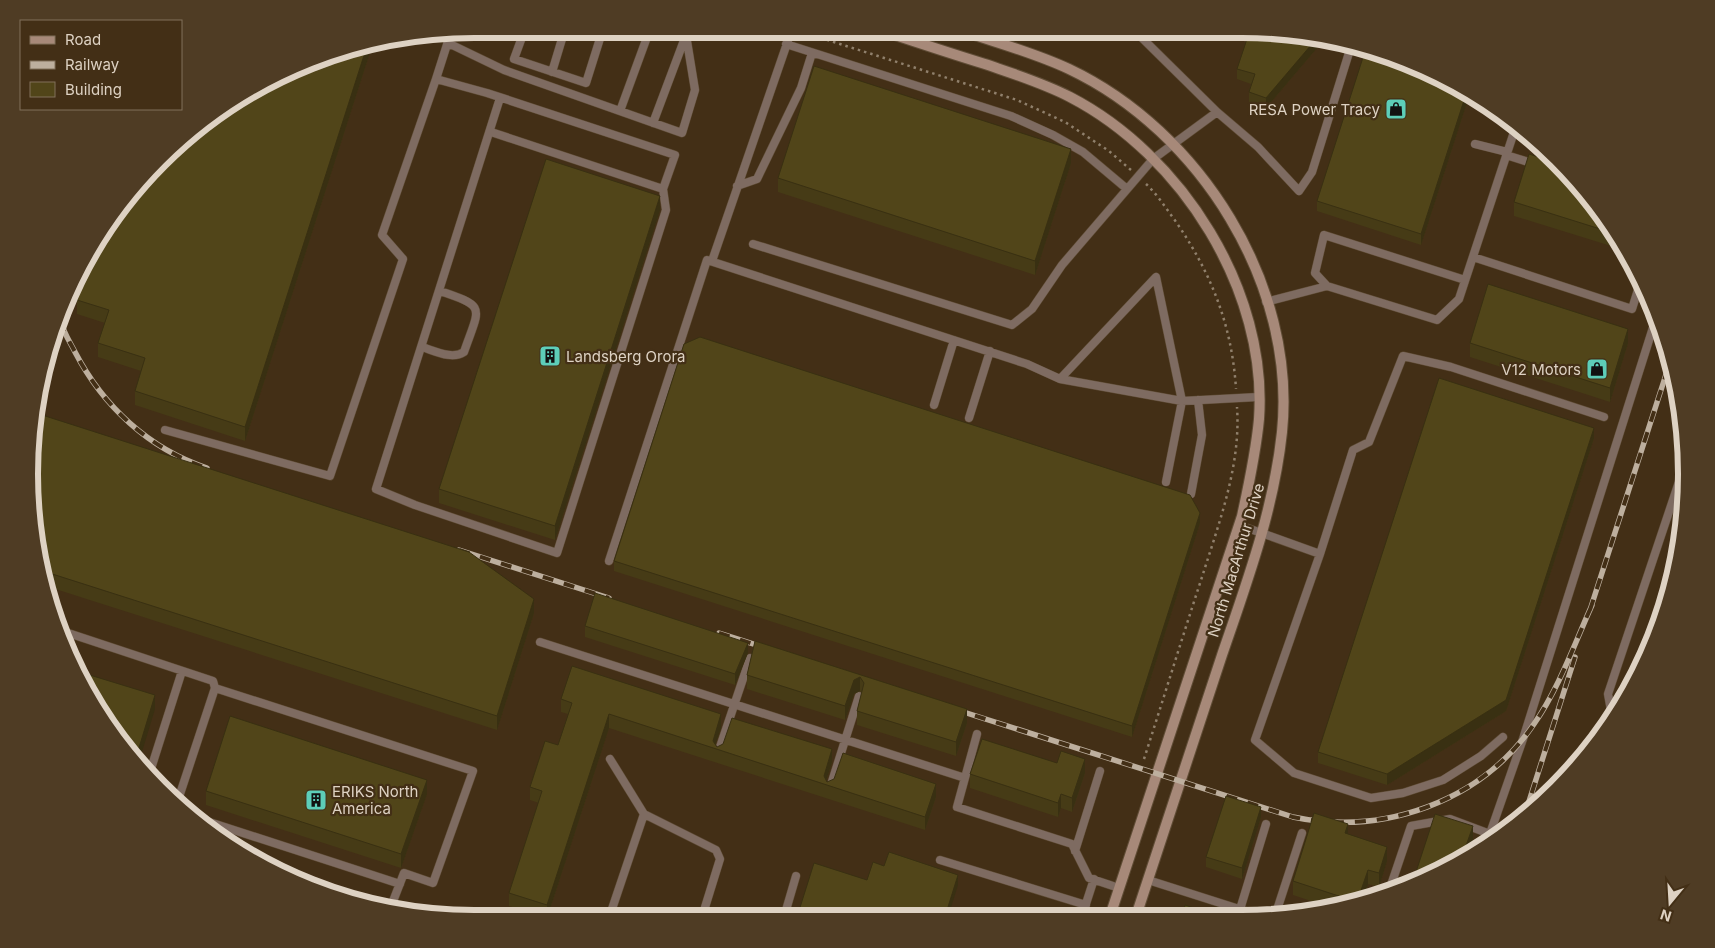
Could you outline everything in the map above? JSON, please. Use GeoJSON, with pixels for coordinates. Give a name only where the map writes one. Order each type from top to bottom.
{"type":"FeatureCollection","features":[{"type":"Feature","properties":{"kind":"main road","name":"North MacArthur Drive"},"geometry":{"type":"LineString","coordinates":[[904,38],[1035,81],[1070,97],[1107,119],[1140,146],[1181,188],[1202,218],[1223,255],[1238,293],[1250,332],[1257,370],[1259,418],[1253,469],[1239,525],[1119,888]]}},
{"type":"Feature","properties":{"kind":"main road","name":"North MacArthur Drive"},"geometry":{"type":"LineString","coordinates":[[983,38],[1070,69],[1113,95],[1148,120],[1174,146],[1206,181],[1232,221],[1254,266],[1279,352],[1283,406],[1282,431],[1274,486],[1261,533],[1146,885]]}},
{"type":"Feature","properties":{"kind":"main road"},"geometry":{"type":"LineString","coordinates":[[1138,910],[1146,885]]}},
{"type":"Feature","properties":{"kind":"main road"},"geometry":{"type":"LineString","coordinates":[[1112,910],[1119,888]]}},
{"type":"Feature","properties":{"kind":"lane"},"geometry":{"type":"LineString","coordinates":[[165,430],[330,476],[403,259],[382,235],[450,38]]}},
{"type":"Feature","properties":{"kind":"lane"},"geometry":{"type":"LineString","coordinates":[[522,38],[514,59],[586,83],[600,38]]}},
{"type":"Feature","properties":{"kind":"lane"},"geometry":{"type":"LineString","coordinates":[[552,72],[562,38]]}},
{"type":"Feature","properties":{"kind":"lane"},"geometry":{"type":"LineString","coordinates":[[620,111],[647,38]]}},
{"type":"Feature","properties":{"kind":"lane"},"geometry":{"type":"LineString","coordinates":[[652,123],[681,38]]}},
{"type":"Feature","properties":{"kind":"lane"},"geometry":{"type":"LineString","coordinates":[[448,44],[504,70],[682,133],[696,90],[684,38]]}},
{"type":"Feature","properties":{"kind":"lane"},"geometry":{"type":"LineString","coordinates":[[712,261],[788,38]]}},
{"type":"Feature","properties":{"kind":"lane"},"geometry":{"type":"LineString","coordinates":[[1142,38],[1217,112],[1258,147],[1299,191],[1312,172],[1350,51]]}},
{"type":"Feature","properties":{"kind":"lane"},"geometry":{"type":"LineString","coordinates":[[786,44],[1011,116],[1053,135],[1083,152],[1127,189]]}},
{"type":"Feature","properties":{"kind":"lane"},"geometry":{"type":"LineString","coordinates":[[737,186],[757,179],[801,88],[812,53]]}},
{"type":"Feature","properties":{"kind":"lane"},"geometry":{"type":"LineString","coordinates":[[436,79],[500,98],[674,156],[663,189],[666,210],[557,553],[415,505],[376,489],[491,132],[500,98]]}},
{"type":"Feature","properties":{"kind":"lane"},"geometry":{"type":"LineString","coordinates":[[752,244],[1012,325],[1032,309],[1062,265],[1153,159],[1174,146],[1217,112]]}},
{"type":"Feature","properties":{"kind":"lane"},"geometry":{"type":"LineString","coordinates":[[491,132],[663,189]]}},
{"type":"Feature","properties":{"kind":"lane"},"geometry":{"type":"LineString","coordinates":[[1465,280],[1324,234],[1315,273],[1327,286],[1437,320],[1459,299],[1514,133]]}},
{"type":"Feature","properties":{"kind":"lane"},"geometry":{"type":"LineString","coordinates":[[1476,144],[1542,166]]}},
{"type":"Feature","properties":{"kind":"lane"},"geometry":{"type":"LineString","coordinates":[[1473,257],[1632,309],[1637,292]]}},
{"type":"Feature","properties":{"kind":"lane"},"geometry":{"type":"LineString","coordinates":[[609,561],[707,260],[990,351],[1027,364],[1060,379],[1182,401],[1258,397]]}},
{"type":"Feature","properties":{"kind":"lane"},"geometry":{"type":"LineString","coordinates":[[1060,379],[1156,277],[1182,401],[1166,482]]}},
{"type":"Feature","properties":{"kind":"lane"},"geometry":{"type":"LineString","coordinates":[[1266,302],[1327,286]]}},
{"type":"Feature","properties":{"kind":"lane"},"geometry":{"type":"LineString","coordinates":[[422,347],[454,357],[460,355],[464,352],[473,327],[476,307],[471,302],[440,291]]}},
{"type":"Feature","properties":{"kind":"lane"},"geometry":{"type":"LineString","coordinates":[[1491,832],[1523,739],[1652,330]]}},
{"type":"Feature","properties":{"kind":"lane"},"geometry":{"type":"LineString","coordinates":[[934,405],[954,340]]}},
{"type":"Feature","properties":{"kind":"lane"},"geometry":{"type":"LineString","coordinates":[[969,418],[990,351]]}},
{"type":"Feature","properties":{"kind":"lane"},"geometry":{"type":"LineString","coordinates":[[1503,738],[1481,756],[1443,780],[1403,793],[1370,798],[1294,773],[1256,740],[1320,554],[1353,450],[1369,442],[1403,356],[1451,367],[1604,418]]}},
{"type":"Feature","properties":{"kind":"lane"},"geometry":{"type":"LineString","coordinates":[[1191,494],[1202,435],[1198,400]]}},
{"type":"Feature","properties":{"kind":"lane"},"geometry":{"type":"LineString","coordinates":[[1610,707],[1608,694],[1678,486]]}},
{"type":"Feature","properties":{"kind":"lane"},"geometry":{"type":"LineString","coordinates":[[1239,525],[1320,554]]}},
{"type":"Feature","properties":{"kind":"lane"},"geometry":{"type":"LineString","coordinates":[[68,633],[214,681],[215,688],[179,796]]}},
{"type":"Feature","properties":{"kind":"lane"},"geometry":{"type":"LineString","coordinates":[[540,642],[965,778]]}},
{"type":"Feature","properties":{"kind":"lane"},"geometry":{"type":"LineString","coordinates":[[718,755],[750,658]]}},
{"type":"Feature","properties":{"kind":"lane"},"geometry":{"type":"LineString","coordinates":[[151,768],[182,671]]}},
{"type":"Feature","properties":{"kind":"lane"},"geometry":{"type":"LineString","coordinates":[[215,688],[473,771],[433,883],[404,873],[393,903]]}},
{"type":"Feature","properties":{"kind":"lane"},"geometry":{"type":"LineString","coordinates":[[829,790],[859,696]]}},
{"type":"Feature","properties":{"kind":"lane"},"geometry":{"type":"LineString","coordinates":[[977,734],[957,808],[1072,844],[1089,878],[1119,888]]}},
{"type":"Feature","properties":{"kind":"lane"},"geometry":{"type":"LineString","coordinates":[[610,759],[644,814],[716,850],[720,859],[704,910]]}},
{"type":"Feature","properties":{"kind":"lane"},"geometry":{"type":"LineString","coordinates":[[1075,851],[1100,771]]}},
{"type":"Feature","properties":{"kind":"lane"},"geometry":{"type":"LineString","coordinates":[[612,910],[644,814]]}},
{"type":"Feature","properties":{"kind":"lane"},"geometry":{"type":"LineString","coordinates":[[1392,883],[1411,826],[1450,818],[1489,833]]}},
{"type":"Feature","properties":{"kind":"lane"},"geometry":{"type":"LineString","coordinates":[[212,823],[400,884]]}},
{"type":"Feature","properties":{"kind":"lane"},"geometry":{"type":"LineString","coordinates":[[1240,910],[1266,824]]}},
{"type":"Feature","properties":{"kind":"lane"},"geometry":{"type":"LineString","coordinates":[[1277,909],[1302,832]]}},
{"type":"Feature","properties":{"kind":"lane"},"geometry":{"type":"LineString","coordinates":[[940,860],[1086,905]]}},
{"type":"Feature","properties":{"kind":"lane"},"geometry":{"type":"LineString","coordinates":[[786,910],[796,876]]}},
{"type":"Feature","properties":{"kind":"lane"},"geometry":{"type":"LineString","coordinates":[[1084,910],[1094,880]]}},
{"type":"Feature","properties":{"kind":"lane"},"geometry":{"type":"LineString","coordinates":[[1146,885],[1232,910]]}},
{"type":"Feature","properties":{"kind":"building"},"geometry":{"type":"Polygon","coordinates":[[[1247,38],[1270,38],[1312,44],[1266,98],[1249,92],[1255,74],[1237,69],[1247,38]]]}},
{"type":"Feature","properties":{"kind":"building"},"geometry":{"type":"Polygon","coordinates":[[[365,51],[245,427],[135,391],[145,358],[98,343],[109,310],[77,300],[83,281],[111,231],[146,186],[186,146],[231,111],[256,96],[307,71],[365,51]]]}},
{"type":"Feature","properties":{"kind":"building"},"geometry":{"type":"Polygon","coordinates":[[[1364,55],[1408,71],[1464,99],[1421,234],[1317,201],[1364,55]]]}},
{"type":"Feature","properties":{"kind":"building"},"geometry":{"type":"Polygon","coordinates":[[[814,66],[1071,149],[1035,261],[778,178],[814,66]]]}},
{"type":"Feature","properties":{"kind":"building"},"geometry":{"type":"Polygon","coordinates":[[[1529,154],[1543,158],[1550,165],[1603,230],[1514,202],[1529,154]]]}},
{"type":"Feature","properties":{"kind":"building","name":"Landsberg Orora"},"geometry":{"type":"Polygon","coordinates":[[[546,159],[660,196],[555,526],[439,489],[546,159]]]}},
{"type":"Feature","properties":{"kind":"building"},"geometry":{"type":"Polygon","coordinates":[[[1488,284],[1628,329],[1610,388],[1470,343],[1488,284]]]}},
{"type":"Feature","properties":{"kind":"building"},"geometry":{"type":"Polygon","coordinates":[[[700,337],[1190,495],[1200,513],[1132,726],[614,561],[684,344],[700,337]]]}},
{"type":"Feature","properties":{"kind":"building"},"geometry":{"type":"Polygon","coordinates":[[[1439,378],[1594,428],[1506,700],[1387,774],[1318,752],[1439,378]]]}},
{"type":"Feature","properties":{"kind":"building"},"geometry":{"type":"Polygon","coordinates":[[[41,415],[469,552],[534,599],[497,716],[49,573],[38,503],[38,445],[41,415]]]}},
{"type":"Feature","properties":{"kind":"building"},"geometry":{"type":"Polygon","coordinates":[[[595,593],[748,643],[735,674],[585,626],[595,593]]]}},
{"type":"Feature","properties":{"kind":"building"},"geometry":{"type":"Polygon","coordinates":[[[755,641],[967,709],[956,742],[857,711],[864,683],[860,677],[854,680],[845,706],[747,675],[755,641]]]}},
{"type":"Feature","properties":{"kind":"building"},"geometry":{"type":"Polygon","coordinates":[[[572,666],[721,714],[713,741],[717,747],[723,744],[732,718],[832,749],[824,776],[827,782],[834,779],[843,753],[936,784],[925,817],[609,714],[547,905],[509,893],[542,791],[530,787],[545,741],[558,745],[572,703],[561,699],[572,666]]]}},
{"type":"Feature","properties":{"kind":"building"},"geometry":{"type":"Polygon","coordinates":[[[87,674],[155,695],[138,752],[111,717],[87,674]]]}},
{"type":"Feature","properties":{"kind":"building","name":"ERIKS North America"},"geometry":{"type":"Polygon","coordinates":[[[230,716],[427,780],[401,854],[206,791],[230,716]]]}},
{"type":"Feature","properties":{"kind":"building"},"geometry":{"type":"Polygon","coordinates":[[[982,739],[1057,763],[1061,751],[1085,759],[1072,798],[1061,794],[1058,803],[970,774],[982,739]]]}},
{"type":"Feature","properties":{"kind":"building"},"geometry":{"type":"Polygon","coordinates":[[[1226,796],[1261,807],[1242,868],[1206,857],[1226,796]]]}},
{"type":"Feature","properties":{"kind":"building"},"geometry":{"type":"Polygon","coordinates":[[[1314,813],[1348,824],[1345,833],[1387,847],[1379,873],[1368,870],[1360,894],[1345,898],[1293,881],[1314,813]]]}},
{"type":"Feature","properties":{"kind":"building"},"geometry":{"type":"Polygon","coordinates":[[[1435,814],[1473,826],[1465,848],[1415,874],[1435,814]]]}},
{"type":"Feature","properties":{"kind":"building"},"geometry":{"type":"Polygon","coordinates":[[[889,852],[958,875],[948,907],[957,910],[799,910],[814,863],[867,880],[873,862],[884,866],[889,852]]]}},
{"type":"Feature","properties":{"kind":"building"},"geometry":{"type":"Polygon","coordinates":[[[1185,905],[1200,910],[1184,910],[1185,905]]]}},
{"type":"Feature","properties":{"kind":"railway"},"geometry":{"type":"LineString","coordinates":[[63,329],[86,372],[99,390],[130,423],[166,449],[186,460],[207,468]]}},
{"type":"Feature","properties":{"kind":"railway"},"geometry":{"type":"LineString","coordinates":[[1590,610],[1666,375]]}},
{"type":"Feature","properties":{"kind":"railway"},"geometry":{"type":"LineString","coordinates":[[459,550],[609,598]]}},
{"type":"Feature","properties":{"kind":"railway"},"geometry":{"type":"LineString","coordinates":[[954,709],[1293,817],[1327,822],[1361,821],[1395,816],[1427,807],[1458,793],[1487,774],[1512,751],[1534,724],[1551,696],[1592,605]]}},
{"type":"Feature","properties":{"kind":"railway"},"geometry":{"type":"LineString","coordinates":[[719,633],[766,648]]}},
{"type":"Feature","properties":{"kind":"railway"},"geometry":{"type":"LineString","coordinates":[[1529,802],[1575,657]]}},
{"type":"Feature","properties":{"kind":"place","name":"RESA Power Tracy"},"geometry":{"type":"Point","coordinates":[1396,109]}},
{"type":"Feature","properties":{"kind":"place","name":"Landsberg Orora"},"geometry":{"type":"Point","coordinates":[550,356]}},
{"type":"Feature","properties":{"kind":"place","name":"V12 Motors"},"geometry":{"type":"Point","coordinates":[1597,369]}},
{"type":"Feature","properties":{"kind":"place","name":"ERIKS North America"},"geometry":{"type":"Point","coordinates":[316,800]}}]}
